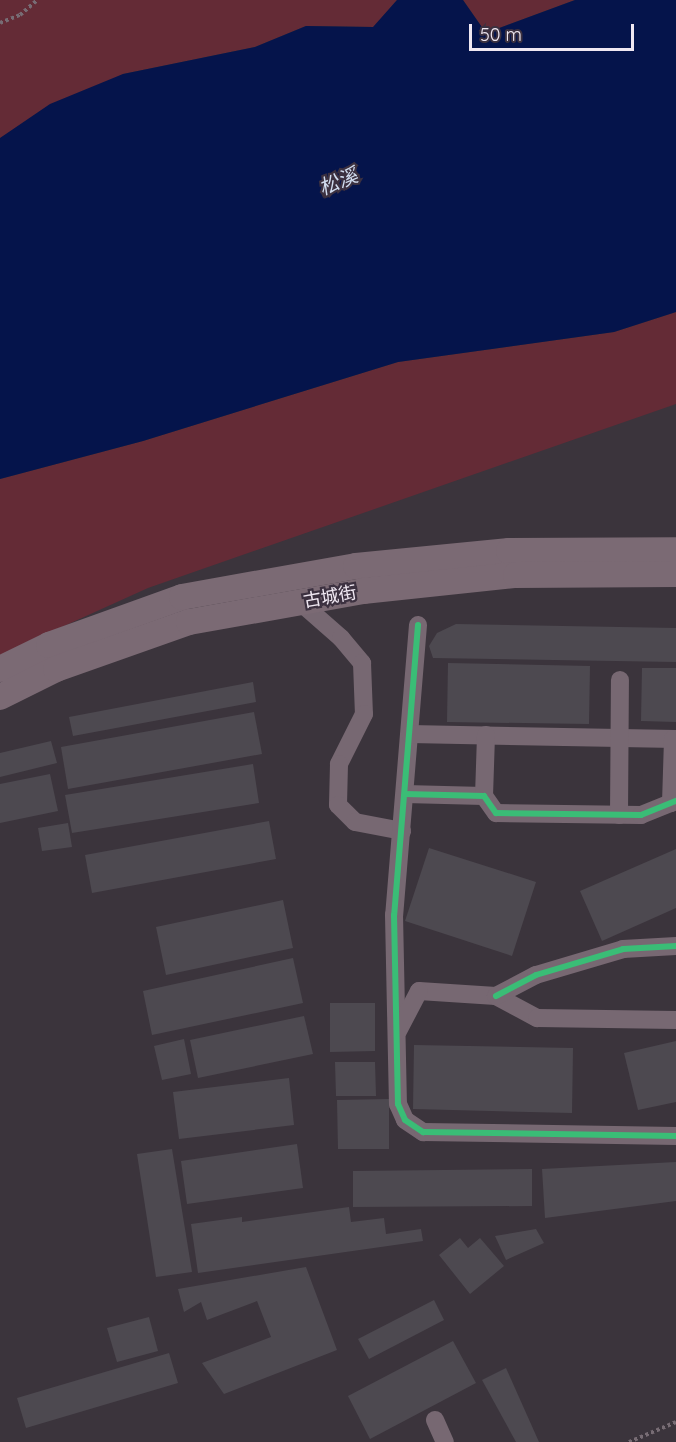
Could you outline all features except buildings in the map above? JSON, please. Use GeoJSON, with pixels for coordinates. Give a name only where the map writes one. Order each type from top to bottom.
{"type":"FeatureCollection","features":[{"type":"Feature","properties":{"kind":"main road","name":"古城街"},"geometry":{"type":"LineString","coordinates":[[0,669],[49,645],[182,597],[356,566],[509,551],[676,550]]}},
{"type":"Feature","properties":{"kind":"main road","name":"古城街"},"geometry":{"type":"LineString","coordinates":[[0,697],[56,669],[189,622],[363,591],[516,575],[676,574]]}},
{"type":"Feature","properties":{"kind":"street"},"geometry":{"type":"LineString","coordinates":[[300,602],[341,638],[362,663],[364,714],[339,764],[338,805],[355,822],[402,831]]}},
{"type":"Feature","properties":{"kind":"street"},"geometry":{"type":"LineString","coordinates":[[418,625],[395,951],[398,1104],[405,1120],[423,1132],[676,1136]]}},
{"type":"Feature","properties":{"kind":"street"},"geometry":{"type":"LineString","coordinates":[[619,815],[620,680]]}},
{"type":"Feature","properties":{"kind":"street"},"geometry":{"type":"LineString","coordinates":[[410,734],[486,735],[675,739],[674,802],[641,815],[496,813],[484,796],[486,735]]}},
{"type":"Feature","properties":{"kind":"street"},"geometry":{"type":"LineString","coordinates":[[405,795],[484,796]]}},
{"type":"Feature","properties":{"kind":"street"},"geometry":{"type":"LineString","coordinates":[[496,996],[536,975],[623,949],[661,944],[676,946]]}},
{"type":"Feature","properties":{"kind":"street"},"geometry":{"type":"LineString","coordinates":[[395,951],[419,991]]}},
{"type":"Feature","properties":{"kind":"street"},"geometry":{"type":"LineString","coordinates":[[419,991],[496,996],[537,1018],[676,1020]]}},
{"type":"Feature","properties":{"kind":"street"},"geometry":{"type":"LineString","coordinates":[[397,1032],[419,991]]}},
{"type":"Feature","properties":{"kind":"street"},"geometry":{"type":"LineString","coordinates":[[435,1420],[445,1442]]}},
{"type":"Feature","properties":{"kind":"path"},"geometry":{"type":"LineString","coordinates":[[0,23],[20,15],[37,0]]}},
{"type":"Feature","properties":{"kind":"path"},"geometry":{"type":"LineString","coordinates":[[629,1442],[676,1422]]}},
{"type":"Feature","properties":{"kind":"shaded area"},"geometry":{"type":"Polygon","coordinates":[[[0,0],[397,0],[374,27],[306,26],[255,47],[123,74],[0,138],[0,0]]]}},
{"type":"Feature","properties":{"kind":"shaded area"},"geometry":{"type":"Polygon","coordinates":[[[463,0],[575,0],[486,33],[463,0]]]}},
{"type":"Feature","properties":{"kind":"shaded area"},"geometry":{"type":"Polygon","coordinates":[[[676,312],[676,404],[148,588],[0,655],[0,479],[143,441],[398,362],[614,332],[676,312]]]}},
{"type":"Feature","properties":{"kind":"water","name":"松溪"},"geometry":{"type":"Polygon","coordinates":[[[397,0],[463,0],[486,33],[575,0],[676,0],[676,312],[614,332],[398,362],[143,441],[0,479],[0,138],[50,104],[123,74],[255,47],[306,26],[373,27],[397,0]]]}},
{"type":"Feature","properties":{"kind":"cycle path"},"geometry":{"type":"LineString","coordinates":[[418,625],[394,915],[398,1104],[405,1120],[423,1132],[676,1136]]}},
{"type":"Feature","properties":{"kind":"cycle path"},"geometry":{"type":"LineString","coordinates":[[405,794],[484,796],[496,813],[641,815],[676,801]]}},
{"type":"Feature","properties":{"kind":"cycle path"},"geometry":{"type":"LineString","coordinates":[[496,996],[536,975],[623,949],[676,946]]}}]}
